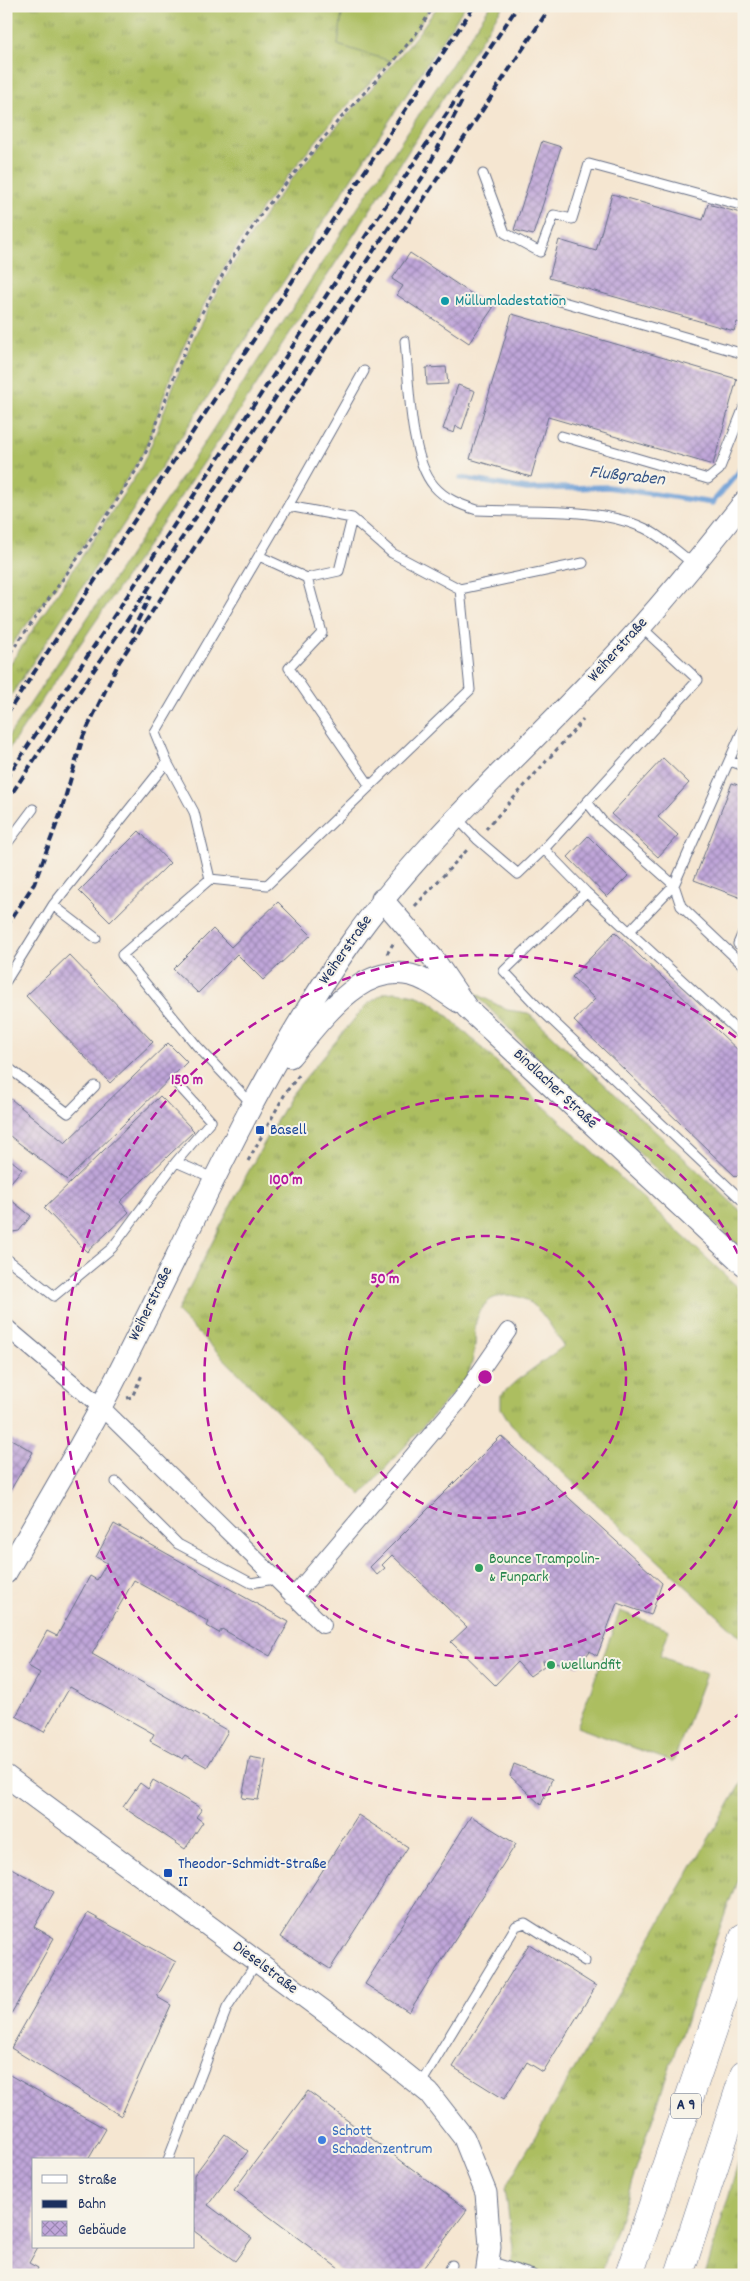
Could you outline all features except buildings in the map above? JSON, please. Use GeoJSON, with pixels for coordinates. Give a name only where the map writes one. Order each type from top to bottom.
{"type":"FeatureCollection","features":[{"type":"Feature","properties":{"kind":"highway","name":"A 9"},"geometry":{"type":"LineString","coordinates":[[629,2275],[744,1937]]}},
{"type":"Feature","properties":{"kind":"highway"},"geometry":{"type":"LineString","coordinates":[[679,2275],[744,2075]]}},
{"type":"Feature","properties":{"kind":"street","name":"Weiherstraße"},"geometry":{"type":"LineString","coordinates":[[6,1573],[101,1407],[213,1178],[256,1097],[315,994],[382,899],[457,818],[588,684],[694,564],[744,502]]}},
{"type":"Feature","properties":{"kind":"street","name":"Bindlacher Straße"},"geometry":{"type":"LineString","coordinates":[[382,899],[433,958],[467,1008],[744,1265]]}},
{"type":"Feature","properties":{"kind":"street"},"geometry":{"type":"LineString","coordinates":[[256,1097],[343,996],[361,982],[398,974],[412,976],[425,980],[467,1008]]}},
{"type":"Feature","properties":{"kind":"street"},"geometry":{"type":"LineString","coordinates":[[6,1326],[101,1407],[274,1579],[323,1625]]}},
{"type":"Feature","properties":{"kind":"street"},"geometry":{"type":"LineString","coordinates":[[293,1597],[461,1399],[508,1331]]}},
{"type":"Feature","properties":{"kind":"street","name":"Dieselstraße"},"geometry":{"type":"LineString","coordinates":[[6,1776],[363,2040],[429,2093],[464,2138],[486,2193],[490,2247],[488,2268]]}},
{"type":"Feature","properties":{"kind":"lane"},"geometry":{"type":"LineString","coordinates":[[484,174],[505,233],[540,252],[554,215],[572,219],[589,164],[744,206]]}},
{"type":"Feature","properties":{"kind":"lane"},"geometry":{"type":"LineString","coordinates":[[552,298],[744,354]]}},
{"type":"Feature","properties":{"kind":"lane"},"geometry":{"type":"LineString","coordinates":[[405,341],[416,443],[426,474],[434,486],[446,497],[459,505],[476,510],[590,514],[612,517],[646,529],[694,564]]}},
{"type":"Feature","properties":{"kind":"lane"},"geometry":{"type":"LineString","coordinates":[[210,879],[194,812],[167,762],[155,733],[288,506],[364,370]]}},
{"type":"Feature","properties":{"kind":"lane"},"geometry":{"type":"LineString","coordinates":[[561,436],[708,479],[719,470],[744,407]]}},
{"type":"Feature","properties":{"kind":"lane"},"geometry":{"type":"LineString","coordinates":[[288,506],[352,518],[392,553],[460,589],[583,564]]}},
{"type":"Feature","properties":{"kind":"lane"},"geometry":{"type":"LineString","coordinates":[[259,556],[307,578],[339,571],[352,518]]}},
{"type":"Feature","properties":{"kind":"lane"},"geometry":{"type":"LineString","coordinates":[[307,578],[322,633],[288,668],[370,786]]}},
{"type":"Feature","properties":{"kind":"lane"},"geometry":{"type":"LineString","coordinates":[[256,1097],[197,1046],[122,955],[210,879],[267,885],[470,690],[460,589]]}},
{"type":"Feature","properties":{"kind":"lane"},"geometry":{"type":"LineString","coordinates":[[457,818],[477,839],[518,874],[544,849],[698,680],[640,626]]}},
{"type":"Feature","properties":{"kind":"lane"},"geometry":{"type":"LineString","coordinates":[[630,931],[674,885],[744,727]]}},
{"type":"Feature","properties":{"kind":"lane"},"geometry":{"type":"LineString","coordinates":[[730,761],[744,766]]}},
{"type":"Feature","properties":{"kind":"lane"},"geometry":{"type":"LineString","coordinates":[[6,981],[53,905],[167,762]]}},
{"type":"Feature","properties":{"kind":"lane"},"geometry":{"type":"LineString","coordinates":[[586,802],[603,822],[674,885],[681,906],[744,966]]}},
{"type":"Feature","properties":{"kind":"lane"},"geometry":{"type":"LineString","coordinates":[[6,845],[32,809]]}},
{"type":"Feature","properties":{"kind":"lane"},"geometry":{"type":"LineString","coordinates":[[544,849],[586,892],[744,1038]]}},
{"type":"Feature","properties":{"kind":"lane"},"geometry":{"type":"LineString","coordinates":[[586,892],[504,971],[537,1006],[744,1202]]}},
{"type":"Feature","properties":{"kind":"lane"},"geometry":{"type":"LineString","coordinates":[[53,905],[96,938]]}},
{"type":"Feature","properties":{"kind":"lane"},"geometry":{"type":"LineString","coordinates":[[738,944],[744,930]]}},
{"type":"Feature","properties":{"kind":"lane"},"geometry":{"type":"LineString","coordinates":[[6,1066],[68,1113],[95,1086]]}},
{"type":"Feature","properties":{"kind":"lane"},"geometry":{"type":"LineString","coordinates":[[6,1258],[54,1296],[112,1248],[176,1162],[211,1121],[178,1085]]}},
{"type":"Feature","properties":{"kind":"lane"},"geometry":{"type":"LineString","coordinates":[[176,1162],[213,1178]]}},
{"type":"Feature","properties":{"kind":"lane"},"geometry":{"type":"LineString","coordinates":[[116,1482],[178,1544],[251,1583],[274,1579]]}},
{"type":"Feature","properties":{"kind":"lane"},"geometry":{"type":"LineString","coordinates":[[420,2086],[516,1926],[525,1923],[585,1960]]}},
{"type":"Feature","properties":{"kind":"lane"},"geometry":{"type":"LineString","coordinates":[[169,2158],[227,2008],[257,1962]]}},
{"type":"Feature","properties":{"kind":"lane"},"geometry":{"type":"LineString","coordinates":[[447,2275],[452,2265]]}},
{"type":"Feature","properties":{"kind":"lane"},"geometry":{"type":"LineString","coordinates":[[488,2268],[533,2275]]}},
{"type":"Feature","properties":{"kind":"path"},"geometry":{"type":"LineString","coordinates":[[6,659],[102,524],[140,463],[147,450],[199,318],[229,263],[254,225],[301,163],[393,62],[419,30],[434,6]]}},
{"type":"Feature","properties":{"kind":"green space"},"geometry":{"type":"Polygon","coordinates":[[[6,6],[343,6],[338,45],[391,61],[334,119],[262,208],[227,262],[197,318],[174,368],[145,449],[64,575],[6,652],[6,6]]]}},
{"type":"Feature","properties":{"kind":"green space"},"geometry":{"type":"Polygon","coordinates":[[[343,6],[431,6],[417,29],[391,61],[338,45],[343,6]]]}},
{"type":"Feature","properties":{"kind":"green space"},"geometry":{"type":"Polygon","coordinates":[[[438,6],[465,6],[6,703],[6,670],[139,471],[151,446],[189,349],[208,308],[241,250],[286,186],[397,60],[438,6]]]}},
{"type":"Feature","properties":{"kind":"green space"},"geometry":{"type":"Polygon","coordinates":[[[490,6],[503,6],[243,405],[6,753],[6,740],[187,469],[490,6]]]}},
{"type":"Feature","properties":{"kind":"green space"},"geometry":{"type":"Polygon","coordinates":[[[394,992],[418,996],[439,1008],[744,1293],[744,1640],[511,1425],[501,1408],[501,1395],[516,1381],[564,1346],[544,1316],[527,1301],[518,1296],[507,1295],[494,1298],[484,1306],[476,1322],[474,1354],[466,1379],[361,1495],[177,1312],[247,1174],[291,1095],[366,1005],[385,993],[394,992]]]}},
{"type":"Feature","properties":{"kind":"green space"},"geometry":{"type":"Polygon","coordinates":[[[473,992],[507,1010],[528,1013],[744,1214],[744,1251],[548,1068],[473,992]]]}},
{"type":"Feature","properties":{"kind":"green space"},"geometry":{"type":"Polygon","coordinates":[[[620,1611],[669,1630],[660,1656],[706,1674],[673,1762],[577,1727],[620,1611]]]}},
{"type":"Feature","properties":{"kind":"green space"},"geometry":{"type":"Polygon","coordinates":[[[744,1778],[744,1862],[675,2051],[601,2275],[511,2275],[513,2247],[505,2188],[744,1778]]]}},
{"type":"Feature","properties":{"kind":"green space"},"geometry":{"type":"Polygon","coordinates":[[[744,2144],[744,2275],[705,2275],[744,2144]]]}},
{"type":"Feature","properties":{"kind":"waterway","name":"Flußgraben"},"geometry":{"type":"LineString","coordinates":[[461,478],[527,489],[608,487],[712,503],[744,466]]}},
{"type":"Feature","properties":{"kind":"railway"},"geometry":{"type":"LineString","coordinates":[[6,715],[474,6]]}},
{"type":"Feature","properties":{"kind":"railway"},"geometry":{"type":"LineString","coordinates":[[6,779],[518,6]]}},
{"type":"Feature","properties":{"kind":"railway"},"geometry":{"type":"LineString","coordinates":[[6,927],[34,884],[60,815],[83,737],[119,662],[551,6]]}},
{"type":"Feature","properties":{"kind":"railway"},"geometry":{"type":"LineString","coordinates":[[6,802],[424,175],[463,99]]}},
{"type":"Feature","properties":{"kind":"railway"},"geometry":{"type":"LineString","coordinates":[[132,632],[150,596]]}},
{"type":"Feature","properties":{"kind":"place","name":"Müllumladestation"},"geometry":{"type":"Point","coordinates":[445,301]}},
{"type":"Feature","properties":{"kind":"place","name":"Basell"},"geometry":{"type":"Point","coordinates":[260,1130]}},
{"type":"Feature","properties":{"kind":"place","name":"Bounce Trampolin- & Funpark"},"geometry":{"type":"Point","coordinates":[479,1568]}},
{"type":"Feature","properties":{"kind":"place","name":"wellundfit"},"geometry":{"type":"Point","coordinates":[551,1665]}},
{"type":"Feature","properties":{"kind":"place","name":"Theodor-Schmidt-Straße II"},"geometry":{"type":"Point","coordinates":[168,1873]}},
{"type":"Feature","properties":{"kind":"place","name":"Schott Schadenzentrum"},"geometry":{"type":"Point","coordinates":[322,2140]}}]}
